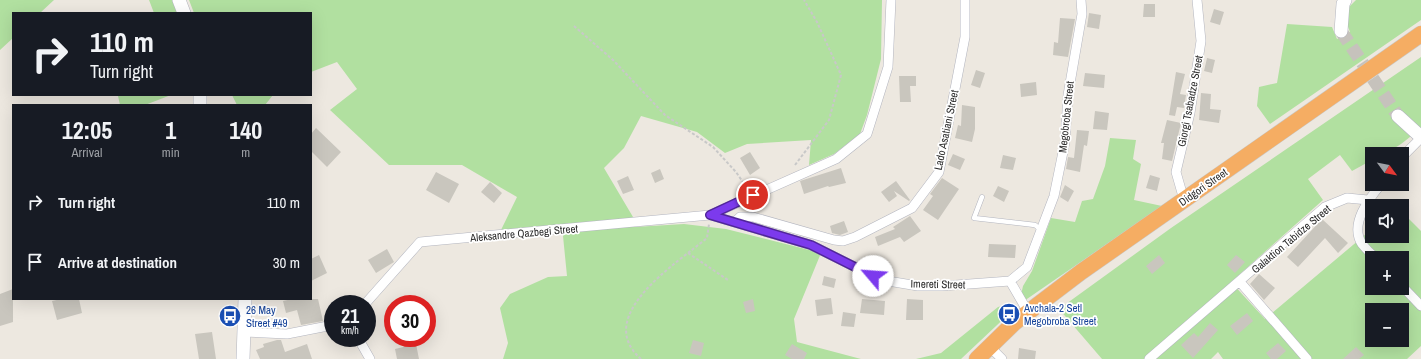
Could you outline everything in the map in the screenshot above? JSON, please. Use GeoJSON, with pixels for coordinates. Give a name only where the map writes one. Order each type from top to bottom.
{"type":"FeatureCollection","features":[{"type":"Feature","properties":{"kind":"highway","name":"Didgori Street"},"geometry":{"type":"LineString","coordinates":[[977,359],[1028,312],[1081,272],[1421,34]]}},
{"type":"Feature","properties":{"kind":"street"},"geometry":{"type":"LineString","coordinates":[[179,0],[184,12]]}},
{"type":"Feature","properties":{"kind":"street"},"geometry":{"type":"LineString","coordinates":[[710,215],[836,159],[867,134],[888,67],[891,0]]}},
{"type":"Feature","properties":{"kind":"street","name":"Lado Asatiani Street"},"geometry":{"type":"LineString","coordinates":[[735,222],[740,217],[753,217],[834,240],[843,241],[874,228],[912,208],[939,172],[965,37],[965,0]]}},
{"type":"Feature","properties":{"kind":"street","name":"Megobroba Street"},"geometry":{"type":"LineString","coordinates":[[1010,281],[1027,267],[1054,196],[1065,142],[1068,95],[1082,14],[1081,0]]}},
{"type":"Feature","properties":{"kind":"street","name":"Giorgi Tsabadze Street"},"geometry":{"type":"LineString","coordinates":[[1184,200],[1176,172],[1190,113],[1201,41],[1197,0]]}},
{"type":"Feature","properties":{"kind":"street"},"geometry":{"type":"LineString","coordinates":[[1342,31],[1343,4],[1345,0]]}},
{"type":"Feature","properties":{"kind":"street"},"geometry":{"type":"LineString","coordinates":[[1398,116],[1421,138],[1409,150]]}},
{"type":"Feature","properties":{"kind":"street"},"geometry":{"type":"LineString","coordinates":[[1369,199],[1375,191]]}},
{"type":"Feature","properties":{"kind":"street","name":"Galaktion Tabidze Street"},"geometry":{"type":"LineString","coordinates":[[1149,359],[1157,355],[1325,208],[1347,198],[1365,200]]}},
{"type":"Feature","properties":{"kind":"street"},"geometry":{"type":"LineString","coordinates":[[1365,207],[1358,223],[1358,233],[1362,244],[1369,251]]}},
{"type":"Feature","properties":{"kind":"street","name":"Imereti Street"},"geometry":{"type":"LineString","coordinates":[[710,215],[811,245],[873,276],[888,281],[918,286],[942,286],[1010,281]]}},
{"type":"Feature","properties":{"kind":"street","name":"Aleksandre Qazbegi Street"},"geometry":{"type":"LineString","coordinates":[[373,295],[420,242],[710,215]]}},
{"type":"Feature","properties":{"kind":"street"},"geometry":{"type":"LineString","coordinates":[[1010,281],[1028,312]]}},
{"type":"Feature","properties":{"kind":"street"},"geometry":{"type":"LineString","coordinates":[[1240,282],[1307,359]]}},
{"type":"Feature","properties":{"kind":"street"},"geometry":{"type":"LineString","coordinates":[[1409,293],[1421,306]]}},
{"type":"Feature","properties":{"kind":"street"},"geometry":{"type":"LineString","coordinates":[[243,359],[245,300]]}},
{"type":"Feature","properties":{"kind":"street"},"geometry":{"type":"LineString","coordinates":[[244,332],[287,334],[324,327]]}},
{"type":"Feature","properties":{"kind":"street"},"geometry":{"type":"LineString","coordinates":[[363,347],[370,359]]}},
{"type":"Feature","properties":{"kind":"street"},"geometry":{"type":"LineString","coordinates":[[990,347],[1002,359]]}},
{"type":"Feature","properties":{"kind":"lane"},"geometry":{"type":"LineString","coordinates":[[982,197],[974,218],[1035,225],[1041,230]]}},
{"type":"Feature","properties":{"kind":"path"},"geometry":{"type":"LineString","coordinates":[[792,169],[802,159],[829,120],[841,75],[817,22],[804,0]]}},
{"type":"Feature","properties":{"kind":"path"},"geometry":{"type":"LineString","coordinates":[[574,26],[613,60],[665,115],[713,147],[736,172],[753,195]]}},
{"type":"Feature","properties":{"kind":"path"},"geometry":{"type":"LineString","coordinates":[[641,359],[634,352],[626,335],[630,312],[642,293],[667,269],[707,238],[710,215]]}},
{"type":"Feature","properties":{"kind":"path"},"geometry":{"type":"LineString","coordinates":[[688,253],[728,280]]}},
{"type":"Feature","properties":{"kind":"green space"},"geometry":{"type":"Polygon","coordinates":[[[0,0],[54,0],[41,12],[12,12],[12,39],[0,50],[0,0]]]}},
{"type":"Feature","properties":{"kind":"green space"},"geometry":{"type":"Polygon","coordinates":[[[149,0],[172,0],[177,12],[154,12],[149,0]]]}},
{"type":"Feature","properties":{"kind":"green space"},"geometry":{"type":"Polygon","coordinates":[[[189,0],[882,0],[881,59],[867,115],[860,134],[834,154],[809,165],[811,140],[747,144],[725,153],[697,132],[641,116],[624,148],[604,168],[633,217],[635,227],[684,224],[726,229],[821,253],[794,319],[797,342],[861,359],[503,359],[508,343],[500,308],[510,294],[548,277],[567,276],[563,236],[565,225],[501,230],[517,197],[462,165],[389,165],[330,110],[357,89],[337,62],[312,72],[312,12],[194,12],[189,0]]]}},
{"type":"Feature","properties":{"kind":"green space"},"geometry":{"type":"Polygon","coordinates":[[[1356,0],[1421,0],[1421,20],[1270,124],[1257,106],[1259,87],[1277,83],[1287,24],[1332,27],[1337,39],[1350,32],[1347,24],[1348,8],[1356,0]]]}},
{"type":"Feature","properties":{"kind":"green space"},"geometry":{"type":"Polygon","coordinates":[[[1421,57],[1421,127],[1396,147],[1365,147],[1365,164],[1352,171],[1340,155],[1308,179],[1323,200],[1231,282],[1265,319],[1365,235],[1365,243],[1409,243],[1409,219],[1421,231],[1421,346],[1407,359],[1223,359],[1218,352],[1211,359],[1102,359],[1059,309],[1171,228],[1421,57]]]}},
{"type":"Feature","properties":{"kind":"green space"},"geometry":{"type":"Polygon","coordinates":[[[118,96],[168,96],[148,104],[120,104],[118,96]]]}},
{"type":"Feature","properties":{"kind":"green space"},"geometry":{"type":"Polygon","coordinates":[[[232,96],[272,96],[266,104],[236,104],[232,96]]]}},
{"type":"Feature","properties":{"kind":"green space"},"geometry":{"type":"Polygon","coordinates":[[[1110,138],[1136,140],[1133,159],[1141,164],[1134,200],[1162,206],[1024,301],[1021,295],[1023,286],[1032,271],[1051,218],[1075,222],[1082,201],[1093,199],[1105,166],[1110,138]]]}},
{"type":"Feature","properties":{"kind":"green space"},"geometry":{"type":"Polygon","coordinates":[[[1010,304],[1013,310],[961,359],[916,359],[941,353],[998,307],[1010,304]]]}},
{"type":"Feature","properties":{"kind":"building"},"geometry":{"type":"Polygon","coordinates":[[[1144,4],[1155,4],[1155,17],[1143,17],[1144,4]]]}},
{"type":"Feature","properties":{"kind":"building"},"geometry":{"type":"Polygon","coordinates":[[[1214,9],[1224,12],[1220,25],[1210,22],[1214,9]]]}},
{"type":"Feature","properties":{"kind":"building"},"geometry":{"type":"Polygon","coordinates":[[[1089,13],[1101,15],[1099,29],[1087,27],[1089,13]]]}},
{"type":"Feature","properties":{"kind":"building"},"geometry":{"type":"Polygon","coordinates":[[[1060,18],[1075,19],[1068,57],[1053,55],[1054,42],[1058,43],[1060,18]]]}},
{"type":"Feature","properties":{"kind":"building"},"geometry":{"type":"Polygon","coordinates":[[[1207,58],[1215,60],[1212,73],[1204,71],[1207,58]]]}},
{"type":"Feature","properties":{"kind":"building"},"geometry":{"type":"Polygon","coordinates":[[[976,70],[985,73],[980,88],[971,85],[976,70]]]}},
{"type":"Feature","properties":{"kind":"building"},"geometry":{"type":"Polygon","coordinates":[[[1176,72],[1185,74],[1180,94],[1186,95],[1184,108],[1177,107],[1175,116],[1169,115],[1176,72]]]}},
{"type":"Feature","properties":{"kind":"building"},"geometry":{"type":"Polygon","coordinates":[[[1085,73],[1105,75],[1104,88],[1083,86],[1085,73]]]}},
{"type":"Feature","properties":{"kind":"building"},"geometry":{"type":"Polygon","coordinates":[[[899,76],[916,76],[916,86],[910,86],[911,102],[900,102],[899,76]]]}},
{"type":"Feature","properties":{"kind":"building"},"geometry":{"type":"Polygon","coordinates":[[[1036,82],[1037,95],[1021,97],[1020,84],[1036,82]]]}},
{"type":"Feature","properties":{"kind":"building"},"geometry":{"type":"Polygon","coordinates":[[[1201,93],[1211,94],[1210,109],[1221,110],[1219,123],[1199,120],[1201,93]]]}},
{"type":"Feature","properties":{"kind":"building"},"geometry":{"type":"Polygon","coordinates":[[[962,105],[975,107],[975,129],[972,142],[955,138],[958,125],[961,126],[962,105]]]}},
{"type":"Feature","properties":{"kind":"building"},"geometry":{"type":"Polygon","coordinates":[[[1095,111],[1109,113],[1107,130],[1093,129],[1095,111]]]}},
{"type":"Feature","properties":{"kind":"building"},"geometry":{"type":"Polygon","coordinates":[[[1167,120],[1181,123],[1172,161],[1162,159],[1164,143],[1161,143],[1167,120]]]}},
{"type":"Feature","properties":{"kind":"building"},"geometry":{"type":"Polygon","coordinates":[[[316,128],[341,152],[327,167],[312,152],[312,133],[316,128]]]}},
{"type":"Feature","properties":{"kind":"building"},"geometry":{"type":"Polygon","coordinates":[[[1077,130],[1089,131],[1087,146],[1084,145],[1080,172],[1066,169],[1068,157],[1074,158],[1077,130]]]}},
{"type":"Feature","properties":{"kind":"building"},"geometry":{"type":"Polygon","coordinates":[[[750,152],[760,168],[750,175],[740,158],[750,152]]]}},
{"type":"Feature","properties":{"kind":"building"},"geometry":{"type":"Polygon","coordinates":[[[953,154],[965,159],[960,170],[948,165],[953,154]]]}},
{"type":"Feature","properties":{"kind":"building"},"geometry":{"type":"Polygon","coordinates":[[[1003,155],[1016,158],[1013,170],[1000,168],[1003,155]]]}},
{"type":"Feature","properties":{"kind":"building"},"geometry":{"type":"Polygon","coordinates":[[[841,168],[846,183],[828,186],[804,194],[800,181],[841,168]]]}},
{"type":"Feature","properties":{"kind":"building"},"geometry":{"type":"Polygon","coordinates":[[[660,169],[664,179],[655,183],[651,173],[660,169]]]}},
{"type":"Feature","properties":{"kind":"building"},"geometry":{"type":"Polygon","coordinates":[[[436,172],[459,184],[449,203],[426,190],[436,172]]]}},
{"type":"Feature","properties":{"kind":"building"},"geometry":{"type":"Polygon","coordinates":[[[1150,175],[1160,178],[1157,191],[1146,188],[1150,175]]]}},
{"type":"Feature","properties":{"kind":"building"},"geometry":{"type":"Polygon","coordinates":[[[628,176],[634,190],[623,194],[617,181],[628,176]]]}},
{"type":"Feature","properties":{"kind":"building"},"geometry":{"type":"Polygon","coordinates":[[[942,178],[959,189],[938,220],[923,210],[933,196],[930,194],[942,178]]]}},
{"type":"Feature","properties":{"kind":"building"},"geometry":{"type":"Polygon","coordinates":[[[896,181],[910,200],[909,201],[894,191],[897,196],[889,202],[881,192],[896,181]]]}},
{"type":"Feature","properties":{"kind":"building"},"geometry":{"type":"Polygon","coordinates":[[[490,182],[502,193],[494,203],[481,192],[490,182]]]}},
{"type":"Feature","properties":{"kind":"building"},"geometry":{"type":"Polygon","coordinates":[[[1065,185],[1074,191],[1068,202],[1060,197],[1065,185]]]}},
{"type":"Feature","properties":{"kind":"building"},"geometry":{"type":"Polygon","coordinates":[[[998,186],[1009,191],[1004,202],[993,196],[998,186]]]}},
{"type":"Feature","properties":{"kind":"building"},"geometry":{"type":"Polygon","coordinates":[[[910,216],[921,231],[904,242],[900,237],[878,246],[875,237],[895,229],[893,227],[910,216]]]}},
{"type":"Feature","properties":{"kind":"building"},"geometry":{"type":"Polygon","coordinates":[[[1322,219],[1348,243],[1338,253],[1325,238],[1298,267],[1287,257],[1322,219]]]}},
{"type":"Feature","properties":{"kind":"building"},"geometry":{"type":"Polygon","coordinates":[[[844,221],[848,232],[840,235],[832,233],[830,226],[844,221]]]}},
{"type":"Feature","properties":{"kind":"building"},"geometry":{"type":"Polygon","coordinates":[[[989,244],[1016,245],[1015,258],[988,257],[989,244]]]}},
{"type":"Feature","properties":{"kind":"building"},"geometry":{"type":"Polygon","coordinates":[[[387,249],[394,262],[376,273],[368,260],[387,249]]]}},
{"type":"Feature","properties":{"kind":"building"},"geometry":{"type":"Polygon","coordinates":[[[319,255],[327,273],[312,280],[312,258],[319,255]]]}},
{"type":"Feature","properties":{"kind":"building"},"geometry":{"type":"Polygon","coordinates":[[[1159,255],[1165,263],[1152,274],[1146,266],[1159,255]]]}},
{"type":"Feature","properties":{"kind":"building"},"geometry":{"type":"Polygon","coordinates":[[[1236,255],[1245,262],[1235,273],[1227,265],[1236,255]]]}},
{"type":"Feature","properties":{"kind":"building"},"geometry":{"type":"Polygon","coordinates":[[[1259,274],[1275,288],[1264,300],[1250,284],[1259,274]]]}},
{"type":"Feature","properties":{"kind":"building"},"geometry":{"type":"Polygon","coordinates":[[[824,276],[836,279],[834,288],[822,285],[824,276]]]}},
{"type":"Feature","properties":{"kind":"building"},"geometry":{"type":"Polygon","coordinates":[[[12,289],[13,322],[0,326],[0,294],[12,289]]]}},
{"type":"Feature","properties":{"kind":"building"},"geometry":{"type":"Polygon","coordinates":[[[831,298],[833,314],[817,316],[815,300],[831,298]]]}},
{"type":"Feature","properties":{"kind":"building"},"geometry":{"type":"Polygon","coordinates":[[[318,299],[323,321],[301,325],[297,310],[286,313],[283,301],[318,299]]]}},
{"type":"Feature","properties":{"kind":"building"},"geometry":{"type":"Polygon","coordinates":[[[753,299],[755,311],[746,313],[743,302],[753,299]]]}},
{"type":"Feature","properties":{"kind":"building"},"geometry":{"type":"Polygon","coordinates":[[[862,299],[885,301],[884,315],[860,313],[862,299]]]}},
{"type":"Feature","properties":{"kind":"building"},"geometry":{"type":"Polygon","coordinates":[[[907,299],[923,300],[923,320],[906,320],[907,299]]]}},
{"type":"Feature","properties":{"kind":"building"},"geometry":{"type":"Polygon","coordinates":[[[79,300],[82,313],[57,320],[52,301],[79,300]]]}},
{"type":"Feature","properties":{"kind":"building"},"geometry":{"type":"Polygon","coordinates":[[[843,312],[856,314],[854,327],[841,326],[843,312]]]}},
{"type":"Feature","properties":{"kind":"building"},"geometry":{"type":"Polygon","coordinates":[[[1247,313],[1253,321],[1237,335],[1230,326],[1247,313]]]}},
{"type":"Feature","properties":{"kind":"building"},"geometry":{"type":"Polygon","coordinates":[[[1210,323],[1218,330],[1193,358],[1181,345],[1194,333],[1198,337],[1210,323]]]}},
{"type":"Feature","properties":{"kind":"building"},"geometry":{"type":"Polygon","coordinates":[[[212,332],[216,359],[199,359],[195,334],[212,332]]]}},
{"type":"Feature","properties":{"kind":"building"},"geometry":{"type":"Polygon","coordinates":[[[281,340],[285,352],[307,344],[312,359],[260,359],[256,350],[264,347],[263,344],[281,340]]]}},
{"type":"Feature","properties":{"kind":"building"},"geometry":{"type":"Polygon","coordinates":[[[693,340],[704,343],[701,356],[689,353],[693,340]]]}},
{"type":"Feature","properties":{"kind":"building"},"geometry":{"type":"Polygon","coordinates":[[[1278,343],[1286,351],[1277,359],[1271,359],[1266,353],[1278,343]]]}},
{"type":"Feature","properties":{"kind":"building"},"geometry":{"type":"Polygon","coordinates":[[[792,344],[807,353],[804,359],[792,359],[785,355],[792,344]]]}},
{"type":"Feature","properties":{"kind":"building"},"geometry":{"type":"Polygon","coordinates":[[[403,347],[417,347],[419,359],[397,359],[395,349],[403,347]]]}},
{"type":"Feature","properties":{"kind":"building"},"geometry":{"type":"Polygon","coordinates":[[[1356,347],[1364,355],[1359,359],[1343,359],[1356,347]]]}},
{"type":"Feature","properties":{"kind":"building"},"geometry":{"type":"Polygon","coordinates":[[[1019,348],[1036,351],[1035,359],[1018,359],[1019,348]]]}},
{"type":"Feature","properties":{"kind":"tunnel"},"geometry":{"type":"LineString","coordinates":[[1341,31],[1398,116]]}},
{"type":"Feature","properties":{"kind":"place","name":"Avchala-2 Setl Megobroba Street"},"geometry":{"type":"Point","coordinates":[1009,314]}},
{"type":"Feature","properties":{"kind":"place","name":"26 May Street #49"},"geometry":{"type":"Point","coordinates":[230,316]}},
{"type":"Feature","properties":{"kind":"route"},"geometry":{"type":"LineString","coordinates":[[753,195],[710,215],[811,245],[873,276]]}}]}
